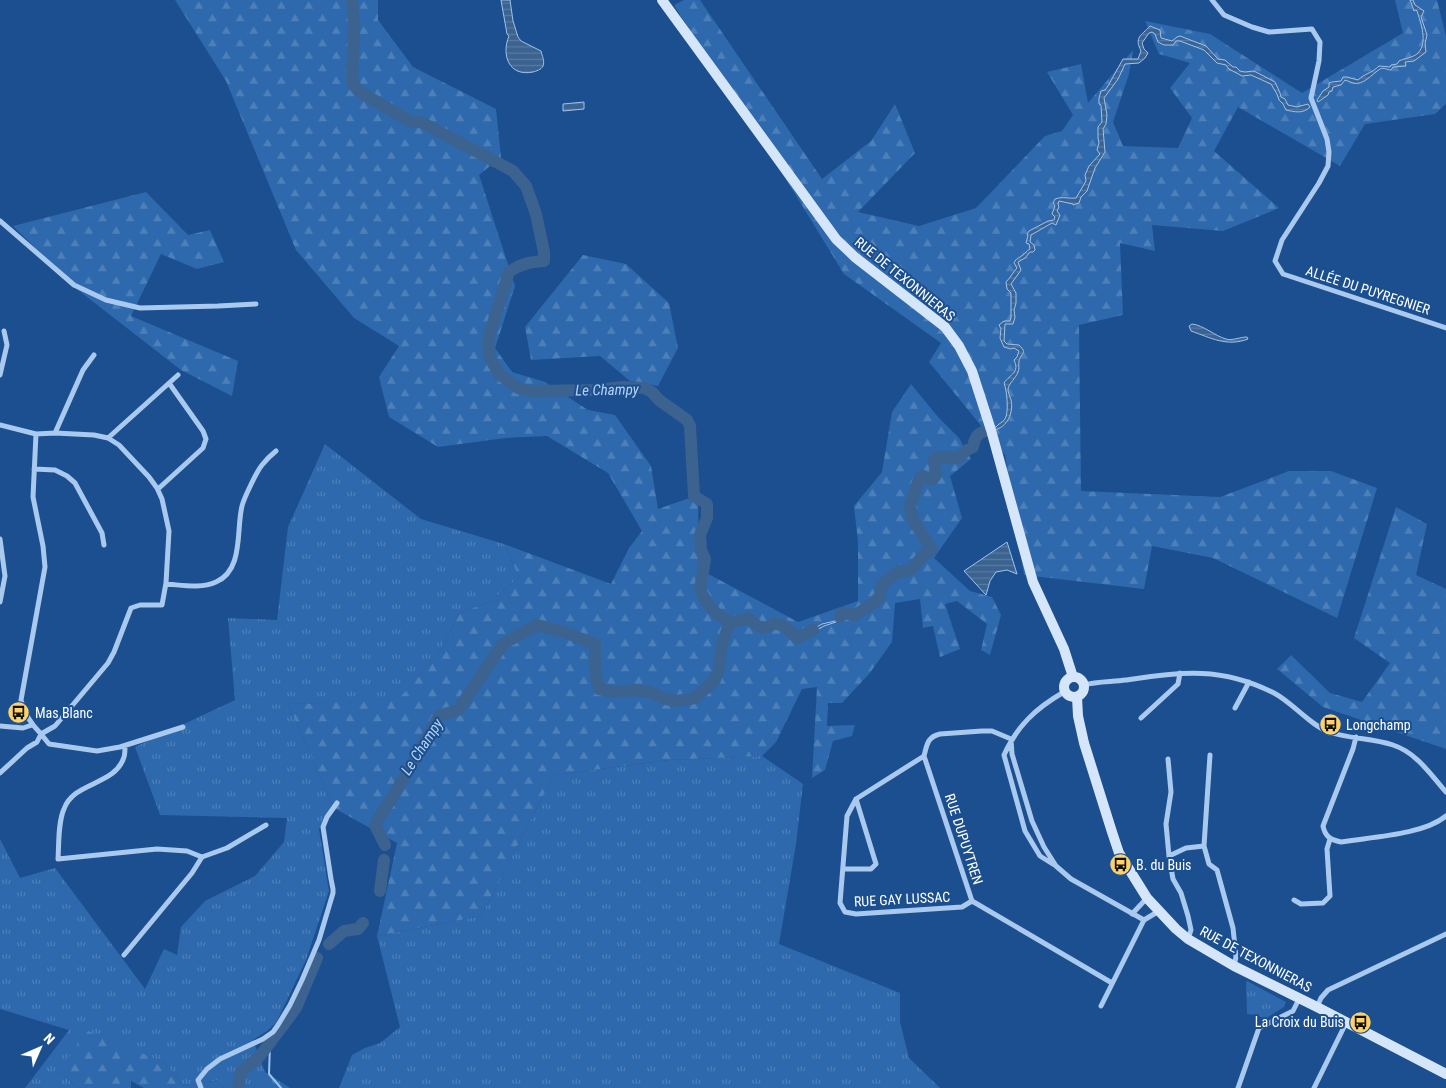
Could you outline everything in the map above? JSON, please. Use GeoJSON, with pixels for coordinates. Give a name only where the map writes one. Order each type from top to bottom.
{"type":"FeatureCollection","features":[{"type":"Feature","properties":{"kind":"main road","name":"RUE DE TEXONNIERAS"},"geometry":{"type":"LineString","coordinates":[[662,0],[836,239],[856,258],[944,327],[959,346],[972,372],[991,430],[1033,582],[1064,649],[1073,677]]}},
{"type":"Feature","properties":{"kind":"main road"},"geometry":{"type":"LineString","coordinates":[[1073,677],[1080,679],[1084,685],[1083,693],[1077,697],[1070,697],[1064,692],[1065,682],[1073,677]]}},
{"type":"Feature","properties":{"kind":"main road","name":"RUE DE TEXONNIERAS"},"geometry":{"type":"LineString","coordinates":[[1077,697],[1078,716],[1084,742],[1119,853],[1147,898],[1176,929],[1188,939],[1234,966],[1446,1074]]}},
{"type":"Feature","properties":{"kind":"street","name":"ALLÉE DU PUYREGNIER"},"geometry":{"type":"LineString","coordinates":[[1212,0],[1224,15],[1252,27],[1268,32],[1312,30],[1320,42],[1319,61],[1311,98],[1327,139],[1329,152],[1328,166],[1282,240],[1275,261],[1283,274],[1446,328]]}},
{"type":"Feature","properties":{"kind":"street"},"geometry":{"type":"LineString","coordinates":[[0,221],[74,285],[106,300],[140,308],[256,304]]}},
{"type":"Feature","properties":{"kind":"street"},"geometry":{"type":"LineString","coordinates":[[0,376],[7,345],[4,331]]}},
{"type":"Feature","properties":{"kind":"street"},"geometry":{"type":"LineString","coordinates":[[55,432],[83,370],[94,355]]}},
{"type":"Feature","properties":{"kind":"street"},"geometry":{"type":"LineString","coordinates":[[108,438],[178,376]]}},
{"type":"Feature","properties":{"kind":"street"},"geometry":{"type":"LineString","coordinates":[[158,489],[203,448],[206,439],[169,383]]}},
{"type":"Feature","properties":{"kind":"street"},"geometry":{"type":"LineString","coordinates":[[0,426],[36,434],[55,432],[94,434],[108,438],[119,445],[158,489],[169,531],[166,584],[162,605],[140,604],[131,608],[108,663],[55,726],[41,734],[37,742],[26,748],[0,773]]}},
{"type":"Feature","properties":{"kind":"street"},"geometry":{"type":"LineString","coordinates":[[36,434],[33,497],[43,546],[45,567],[21,700],[23,710],[32,725],[49,744],[97,751],[125,746],[183,727]]}},
{"type":"Feature","properties":{"kind":"street"},"geometry":{"type":"LineString","coordinates":[[166,584],[202,586],[217,582],[226,574],[236,556],[242,505],[262,465],[276,451]]}},
{"type":"Feature","properties":{"kind":"street"},"geometry":{"type":"LineString","coordinates":[[34,469],[55,470],[75,483],[102,533],[104,545]]}},
{"type":"Feature","properties":{"kind":"street"},"geometry":{"type":"LineString","coordinates":[[0,539],[5,576],[0,602]]}},
{"type":"Feature","properties":{"kind":"street"},"geometry":{"type":"LineString","coordinates":[[1084,685],[1200,672],[1236,678],[1275,694],[1316,725],[1329,732],[1393,745],[1406,751],[1426,768],[1446,792]]}},
{"type":"Feature","properties":{"kind":"street"},"geometry":{"type":"LineString","coordinates":[[1141,718],[1178,684],[1180,673]]}},
{"type":"Feature","properties":{"kind":"street"},"geometry":{"type":"LineString","coordinates":[[1235,708],[1249,682]]}},
{"type":"Feature","properties":{"kind":"street"},"geometry":{"type":"LineString","coordinates":[[1064,692],[1032,715],[1021,726],[1011,739],[1004,756],[1025,831],[1040,856],[1056,866],[1071,879],[1144,920]]}},
{"type":"Feature","properties":{"kind":"street"},"geometry":{"type":"LineString","coordinates":[[0,726],[23,728],[32,725]]}},
{"type":"Feature","properties":{"kind":"street"},"geometry":{"type":"LineString","coordinates":[[843,869],[871,869],[876,864],[856,799],[924,756],[927,741],[933,736],[992,731],[1011,739]]}},
{"type":"Feature","properties":{"kind":"street"},"geometry":{"type":"LineString","coordinates":[[1356,738],[1323,826],[1330,839],[1341,842],[1414,831],[1433,825],[1446,816]]}},
{"type":"Feature","properties":{"kind":"street"},"geometry":{"type":"LineString","coordinates":[[1011,739],[1012,754],[1032,822],[1056,866]]}},
{"type":"Feature","properties":{"kind":"street"},"geometry":{"type":"LineString","coordinates":[[125,746],[124,758],[118,768],[110,776],[80,790],[69,800],[64,808],[58,859],[157,849],[187,851],[202,856],[228,848],[266,825]]}},
{"type":"Feature","properties":{"kind":"street"},"geometry":{"type":"LineString","coordinates":[[1210,755],[1204,846],[1209,864],[1217,870],[1233,928],[1236,957],[1234,966]]}},
{"type":"Feature","properties":{"kind":"street","name":"RUE DUPUYTREN"},"geometry":{"type":"LineString","coordinates":[[924,756],[972,902],[1112,983]]}},
{"type":"Feature","properties":{"kind":"street"},"geometry":{"type":"LineString","coordinates":[[1168,759],[1171,792],[1166,824],[1169,856],[1173,880],[1181,893],[1188,916],[1191,930],[1188,939]]}},
{"type":"Feature","properties":{"kind":"street","name":"RUE GAY LUSSAC"},"geometry":{"type":"LineString","coordinates":[[856,799],[847,816],[840,903],[846,912],[856,914],[962,907],[972,902]]}},
{"type":"Feature","properties":{"kind":"street"},"geometry":{"type":"LineString","coordinates":[[201,1088],[198,1080],[207,1069],[220,1059],[262,1040],[273,1032],[290,1005],[302,980],[319,940],[333,889],[323,826],[337,803]]}},
{"type":"Feature","properties":{"kind":"street"},"geometry":{"type":"LineString","coordinates":[[1294,900],[1301,904],[1323,903],[1330,896],[1328,849],[1330,839]]}},
{"type":"Feature","properties":{"kind":"street"},"geometry":{"type":"LineString","coordinates":[[1169,856],[1186,848],[1204,846]]}},
{"type":"Feature","properties":{"kind":"street"},"geometry":{"type":"LineString","coordinates":[[124,955],[192,872],[202,856]]}},
{"type":"Feature","properties":{"kind":"street"},"geometry":{"type":"LineString","coordinates":[[1132,914],[1147,898]]}},
{"type":"Feature","properties":{"kind":"street"},"geometry":{"type":"LineString","coordinates":[[1101,1006],[1144,920],[1159,910]]}},
{"type":"Feature","properties":{"kind":"street"},"geometry":{"type":"LineString","coordinates":[[1317,1007],[1328,990],[1446,934]]}},
{"type":"Feature","properties":{"kind":"street"},"geometry":{"type":"LineString","coordinates":[[1238,1088],[1259,1028],[1293,1011],[1299,999]]}},
{"type":"Feature","properties":{"kind":"street"},"geometry":{"type":"LineString","coordinates":[[1314,1088],[1346,1023]]}},
{"type":"Feature","properties":{"kind":"green space"},"geometry":{"type":"Polygon","coordinates":[[[175,0],[378,0],[378,20],[413,67],[496,109],[501,157],[479,175],[515,286],[495,348],[512,372],[545,382],[588,410],[615,415],[651,466],[658,509],[698,495],[699,569],[798,622],[858,601],[858,542],[854,506],[882,472],[892,412],[911,384],[938,417],[959,438],[971,459],[950,476],[962,518],[934,558],[970,591],[992,597],[1001,615],[990,655],[981,650],[987,624],[957,601],[945,604],[960,649],[940,657],[933,626],[923,628],[920,599],[895,603],[892,642],[869,674],[842,703],[828,703],[827,726],[855,725],[852,736],[833,741],[825,770],[812,778],[817,687],[802,689],[776,742],[762,756],[669,760],[554,775],[481,916],[377,936],[397,843],[334,808],[288,704],[397,701],[439,653],[460,613],[491,601],[519,577],[504,544],[611,584],[629,548],[642,531],[608,473],[547,436],[505,438],[438,447],[389,417],[379,377],[399,346],[354,318],[296,250],[226,81],[175,0]]]}},
{"type":"Feature","properties":{"kind":"green space"},"geometry":{"type":"Polygon","coordinates":[[[684,0],[700,0],[822,179],[871,141],[895,104],[915,153],[858,212],[919,226],[976,208],[1045,136],[1062,131],[1073,115],[1047,72],[1081,64],[1088,103],[1133,50],[1129,74],[1113,122],[1123,146],[1178,148],[1192,118],[1170,88],[1190,63],[1159,54],[1145,21],[1210,34],[1302,93],[1403,33],[1395,0],[1437,0],[1446,36],[1446,104],[1435,114],[1365,124],[1340,166],[1238,107],[1214,151],[1279,208],[1223,231],[1152,225],[1155,251],[1120,243],[1123,315],[1079,325],[1081,491],[1220,497],[1289,471],[1331,471],[1377,488],[1337,618],[1213,558],[1152,546],[1144,589],[1024,575],[1005,455],[929,362],[941,343],[844,274],[674,5],[684,0]]]}},
{"type":"Feature","properties":{"kind":"green space"},"geometry":{"type":"Polygon","coordinates":[[[146,192],[188,235],[210,230],[224,262],[197,269],[161,254],[131,316],[238,361],[232,396],[181,370],[78,290],[13,226],[146,192]]]}},
{"type":"Feature","properties":{"kind":"green space"},"geometry":{"type":"Polygon","coordinates":[[[583,255],[626,264],[669,303],[678,348],[658,386],[630,381],[600,356],[531,360],[525,327],[583,255]]]}},
{"type":"Feature","properties":{"kind":"green space"},"geometry":{"type":"Polygon","coordinates":[[[325,444],[421,519],[504,544],[519,577],[491,601],[460,613],[439,653],[397,702],[288,704],[334,808],[319,829],[329,891],[306,960],[276,1023],[253,1040],[265,1072],[290,1088],[224,1088],[219,1080],[185,1086],[163,1062],[59,1071],[78,1088],[25,1088],[69,1030],[0,1009],[0,839],[20,878],[55,868],[145,989],[164,949],[177,955],[181,927],[205,901],[255,876],[284,842],[287,818],[160,815],[135,747],[235,700],[228,618],[277,620],[288,527],[325,444]]]}},
{"type":"Feature","properties":{"kind":"green space"},"geometry":{"type":"Polygon","coordinates":[[[1396,507],[1427,524],[1416,575],[1446,589],[1446,749],[1323,707],[1277,669],[1291,655],[1330,693],[1362,702],[1390,663],[1354,638],[1396,507]]]}},
{"type":"Feature","properties":{"kind":"green space"},"geometry":{"type":"Polygon","coordinates":[[[762,756],[803,784],[796,844],[779,944],[900,993],[900,1022],[909,1058],[940,1088],[339,1088],[352,1055],[380,1043],[400,1027],[377,936],[481,916],[554,775],[669,760],[762,756]]]}},
{"type":"Feature","properties":{"kind":"green space"},"geometry":{"type":"Polygon","coordinates":[[[1247,981],[1286,1002],[1284,1007],[1265,1019],[1257,1015],[1247,1014],[1247,981]]]}},
{"type":"Feature","properties":{"kind":"green space"},"geometry":{"type":"Polygon","coordinates":[[[88,1031],[163,1062],[185,1086],[219,1080],[224,1088],[144,1088],[131,1081],[131,1088],[78,1088],[59,1071],[88,1031]]]}},
{"type":"Feature","properties":{"kind":"shaded area"},"geometry":{"type":"Polygon","coordinates":[[[501,0],[510,0],[513,21],[521,41],[541,51],[544,62],[540,69],[525,73],[513,68],[509,63],[506,50],[509,36],[507,34],[501,0]]]}},
{"type":"Feature","properties":{"kind":"shaded area"},"geometry":{"type":"Polygon","coordinates":[[[1410,0],[1413,0],[1415,5],[1424,11],[1421,17],[1427,35],[1426,52],[1414,61],[1405,62],[1406,66],[1393,67],[1391,70],[1380,69],[1360,83],[1345,80],[1341,85],[1333,87],[1328,95],[1318,102],[1317,100],[1323,91],[1329,87],[1329,83],[1341,81],[1343,77],[1358,80],[1379,66],[1390,67],[1418,53],[1423,44],[1423,33],[1417,11],[1414,11],[1410,0]]]}},
{"type":"Feature","properties":{"kind":"shaded area"},"geometry":{"type":"Polygon","coordinates":[[[1150,26],[1160,30],[1161,38],[1172,41],[1180,36],[1206,46],[1218,59],[1225,60],[1240,71],[1254,71],[1275,82],[1281,97],[1285,99],[1288,105],[1297,107],[1308,104],[1310,107],[1302,112],[1286,110],[1271,84],[1251,75],[1242,76],[1229,69],[1226,65],[1217,63],[1204,50],[1180,41],[1176,41],[1173,45],[1164,45],[1158,42],[1155,34],[1149,33],[1142,43],[1148,53],[1145,58],[1139,63],[1125,64],[1118,79],[1104,98],[1107,115],[1106,124],[1103,129],[1105,152],[1095,168],[1087,191],[1081,197],[1079,203],[1073,205],[1059,201],[1057,211],[1060,215],[1056,225],[1052,223],[1031,235],[1030,242],[1034,245],[1035,250],[1018,262],[1021,270],[1011,284],[1016,293],[1015,317],[1013,324],[1005,324],[1004,341],[1007,344],[1019,345],[1023,352],[1019,361],[1018,372],[1008,389],[1012,405],[1009,419],[999,429],[994,430],[993,428],[1003,422],[1006,416],[1007,401],[1004,383],[1015,371],[1016,364],[1014,360],[1019,351],[1014,348],[1004,347],[1000,338],[1001,329],[999,325],[1004,321],[1010,321],[1011,318],[1011,293],[1007,289],[1006,282],[1017,268],[1014,263],[1016,260],[1030,249],[1029,244],[1026,243],[1029,231],[1048,221],[1054,220],[1055,217],[1052,214],[1055,199],[1076,198],[1086,181],[1085,175],[1089,166],[1100,154],[1097,150],[1099,143],[1098,127],[1102,122],[1101,105],[1099,104],[1101,91],[1105,90],[1108,86],[1123,59],[1138,59],[1141,51],[1138,40],[1150,26]]]}},
{"type":"Feature","properties":{"kind":"shaded area"},"geometry":{"type":"Polygon","coordinates":[[[584,102],[584,109],[563,111],[563,104],[584,102]]]}},
{"type":"Feature","properties":{"kind":"shaded area"},"geometry":{"type":"Polygon","coordinates":[[[1192,324],[1226,339],[1247,337],[1248,339],[1233,342],[1219,341],[1191,331],[1189,326],[1192,324]]]}},
{"type":"Feature","properties":{"kind":"shaded area"},"geometry":{"type":"Polygon","coordinates":[[[984,431],[978,437],[976,446],[970,449],[973,447],[975,437],[984,431]]]}},
{"type":"Feature","properties":{"kind":"shaded area"},"geometry":{"type":"Polygon","coordinates":[[[965,453],[959,461],[942,459],[936,461],[939,474],[937,480],[928,482],[923,479],[921,480],[914,497],[913,510],[915,517],[934,548],[934,553],[923,556],[928,552],[932,550],[912,518],[911,503],[914,493],[923,476],[930,480],[936,475],[934,460],[937,457],[959,458],[965,453]]]}},
{"type":"Feature","properties":{"kind":"shaded area"},"geometry":{"type":"Polygon","coordinates":[[[1007,542],[1017,574],[1007,570],[996,572],[990,581],[986,595],[964,571],[1007,542]]]}},
{"type":"Feature","properties":{"kind":"shaded area"},"geometry":{"type":"Polygon","coordinates":[[[923,556],[911,572],[902,573],[887,583],[881,590],[883,596],[866,611],[855,616],[843,615],[836,622],[824,626],[802,639],[795,639],[781,626],[773,626],[771,630],[756,629],[748,620],[734,624],[727,638],[716,682],[708,691],[694,701],[678,703],[636,692],[607,695],[599,692],[594,684],[594,678],[597,676],[599,687],[605,692],[643,690],[677,701],[691,700],[713,682],[719,668],[721,647],[730,622],[748,618],[757,626],[763,628],[774,623],[787,628],[797,638],[822,624],[835,621],[842,613],[855,615],[859,613],[874,603],[880,596],[880,592],[882,585],[891,576],[899,571],[909,571],[923,556]]]}},
{"type":"Feature","properties":{"kind":"waterway","name":"Le Champy"},"geometry":{"type":"LineString","coordinates":[[352,0],[354,24],[352,83],[360,92],[411,122],[421,122],[513,171],[526,186],[536,214],[544,252],[544,261],[525,264],[509,272],[488,339],[489,356],[499,374],[518,388],[531,391],[598,390],[622,387],[644,388],[652,392],[659,400],[687,420],[690,426],[694,496],[707,504],[707,518],[700,535],[701,550],[705,559],[700,590],[716,613],[730,622],[721,647],[719,669],[715,680],[695,698],[676,701],[649,692],[635,690],[615,692],[599,689],[596,677],[595,644],[564,632],[537,625],[503,644],[458,710],[439,716],[375,825],[385,845]]}},
{"type":"Feature","properties":{"kind":"waterway"},"geometry":{"type":"LineString","coordinates":[[840,617],[842,613],[855,615],[874,603],[880,596],[881,586],[893,575],[900,571],[911,569],[924,555],[932,550],[913,520],[910,506],[919,479],[923,476],[930,480],[933,479],[936,475],[934,460],[937,457],[958,458],[973,447],[975,440],[982,432],[988,430]]}},
{"type":"Feature","properties":{"kind":"waterway"},"geometry":{"type":"LineString","coordinates":[[730,622],[748,618],[757,626],[763,628],[774,623],[785,626],[797,638],[813,630]]}},
{"type":"Feature","properties":{"kind":"waterway","name":"Le Champy"},"geometry":{"type":"LineString","coordinates":[[380,891],[384,860]]}},
{"type":"Feature","properties":{"kind":"waterway","name":"Le Champy"},"geometry":{"type":"LineString","coordinates":[[329,944],[344,931],[358,929],[363,923]]}},
{"type":"Feature","properties":{"kind":"waterway","name":"Le Champy"},"geometry":{"type":"LineString","coordinates":[[238,1088],[241,1072],[260,1056],[296,1008],[317,958]]}},
{"type":"Feature","properties":{"kind":"waterway"},"geometry":{"type":"LineString","coordinates":[[270,1044],[269,1074],[281,1088]]}},
{"type":"Feature","properties":{"kind":"place","name":"Mas Blanc"},"geometry":{"type":"Point","coordinates":[19,713]}},
{"type":"Feature","properties":{"kind":"place","name":"Longchamp"},"geometry":{"type":"Point","coordinates":[1330,725]}},
{"type":"Feature","properties":{"kind":"place","name":"B. du Buis"},"geometry":{"type":"Point","coordinates":[1120,865]}},
{"type":"Feature","properties":{"kind":"place","name":"La Croix du Buis"},"geometry":{"type":"Point","coordinates":[1360,1022]}}]}
